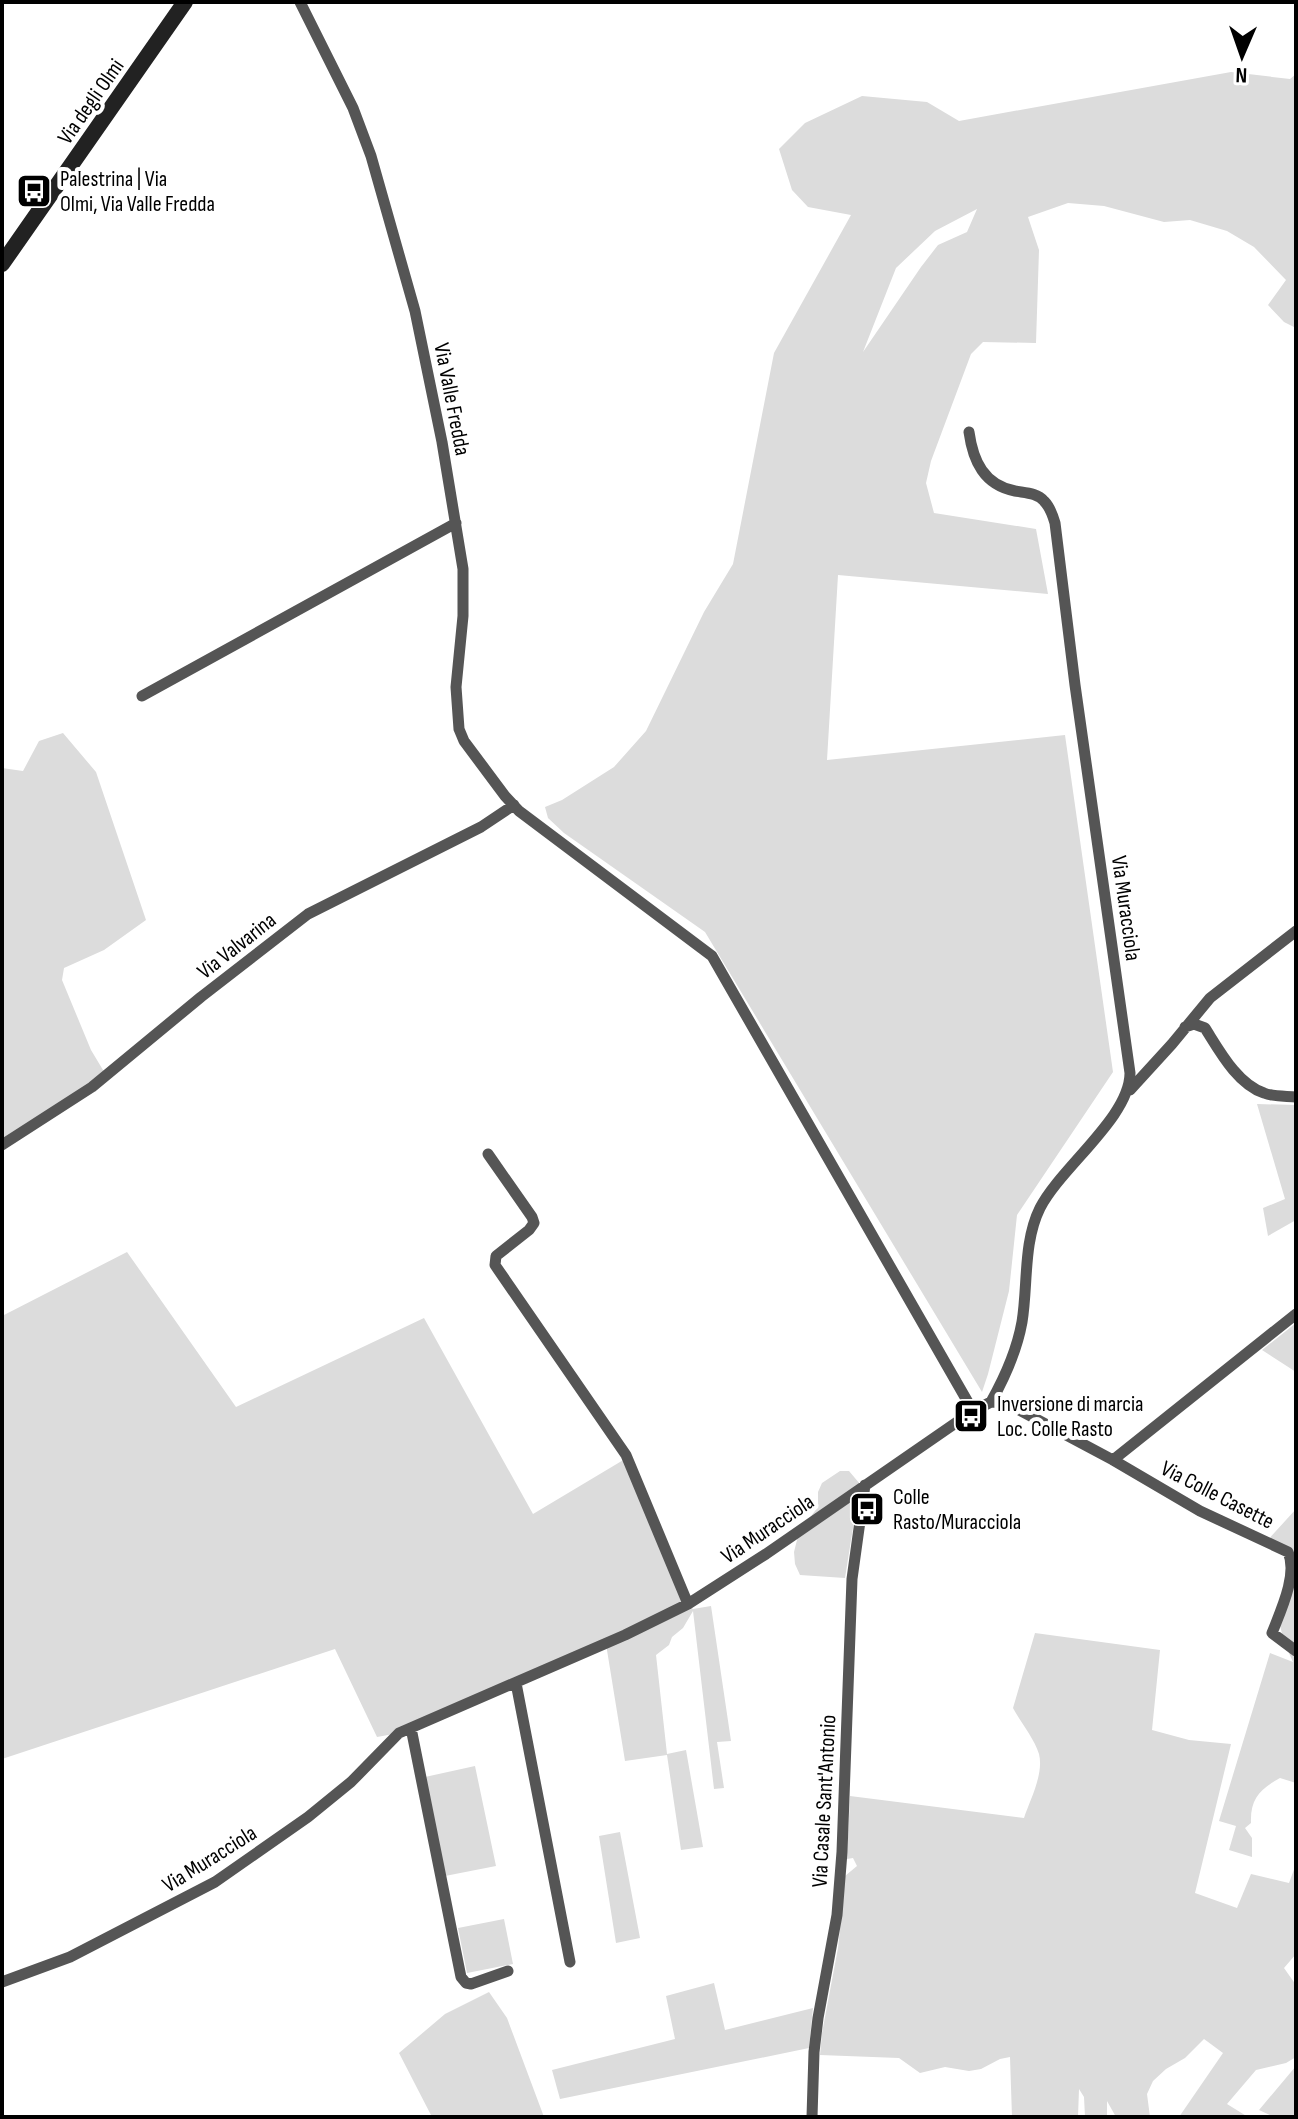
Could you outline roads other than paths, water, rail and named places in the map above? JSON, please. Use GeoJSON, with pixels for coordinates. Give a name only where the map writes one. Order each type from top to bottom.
{"type":"FeatureCollection","features":[{"type":"Feature","properties":{"kind":"street","name":"Via degli Olmi"},"geometry":{"type":"LineString","coordinates":[[2,264],[185,2]]}},
{"type":"Feature","properties":{"kind":"street","name":"Via Valle Fredda"},"geometry":{"type":"LineString","coordinates":[[300,2],[353,108],[406,272],[442,442],[464,584],[456,687],[459,729],[464,741],[514,805],[712,956],[973,1411]]}},
{"type":"Feature","properties":{"kind":"street","name":"Via Muracciola"},"geometry":{"type":"LineString","coordinates":[[969,432],[975,458],[986,476],[1000,487],[1039,497],[1048,505],[1055,523],[1130,1073],[1127,1093]]}},
{"type":"Feature","properties":{"kind":"street"},"geometry":{"type":"LineString","coordinates":[[142,696],[456,523]]}},
{"type":"Feature","properties":{"kind":"street","name":"Via Valvarina"},"geometry":{"type":"LineString","coordinates":[[2,1145],[92,1087],[308,914],[481,827],[514,805]]}},
{"type":"Feature","properties":{"kind":"street"},"geometry":{"type":"LineString","coordinates":[[1296,931],[1210,998],[1127,1093],[1114,1115],[1039,1209],[1019,1333],[991,1402],[1006,1403],[1113,1460],[1296,1314]]}},
{"type":"Feature","properties":{"kind":"street"},"geometry":{"type":"LineString","coordinates":[[1185,1028],[1194,1024],[1205,1028],[1228,1065],[1256,1090],[1267,1095],[1296,1097]]}},
{"type":"Feature","properties":{"kind":"street"},"geometry":{"type":"LineString","coordinates":[[488,1154],[534,1221],[531,1229],[496,1256],[496,1268],[626,1455],[688,1604]]}},
{"type":"Feature","properties":{"kind":"street","name":"Via Muracciola"},"geometry":{"type":"LineString","coordinates":[[2,1982],[70,1957],[215,1882],[308,1817],[351,1782],[399,1733],[625,1635],[688,1604],[973,1411],[991,1402]]}},
{"type":"Feature","properties":{"kind":"street","name":"Via Colle Casette"},"geometry":{"type":"LineString","coordinates":[[1113,1460],[1200,1511],[1288,1552],[1294,1564],[1294,1575],[1272,1633],[1296,1651]]}},
{"type":"Feature","properties":{"kind":"street","name":"Via Casale Sant'Antonio"},"geometry":{"type":"LineString","coordinates":[[812,2117],[817,2029],[838,1900],[852,1579],[865,1485]]}},
{"type":"Feature","properties":{"kind":"street"},"geometry":{"type":"LineString","coordinates":[[516,1683],[570,1962]]}},
{"type":"Feature","properties":{"kind":"street"},"geometry":{"type":"LineString","coordinates":[[411,1728],[461,1977],[471,1984],[508,1971]]}},
{"type":"Feature","properties":{"kind":"place","name":"Palestrina | Via Olmi, Via Valle Fredda"},"geometry":{"type":"Point","coordinates":[34,191]}},
{"type":"Feature","properties":{"kind":"place","name":"Inversione di marcia Loc. Colle Rasto"},"geometry":{"type":"Point","coordinates":[971,1416]}},
{"type":"Feature","properties":{"kind":"place","name":"Colle Rasto/Muracciola"},"geometry":{"type":"Point","coordinates":[867,1509]}}]}
